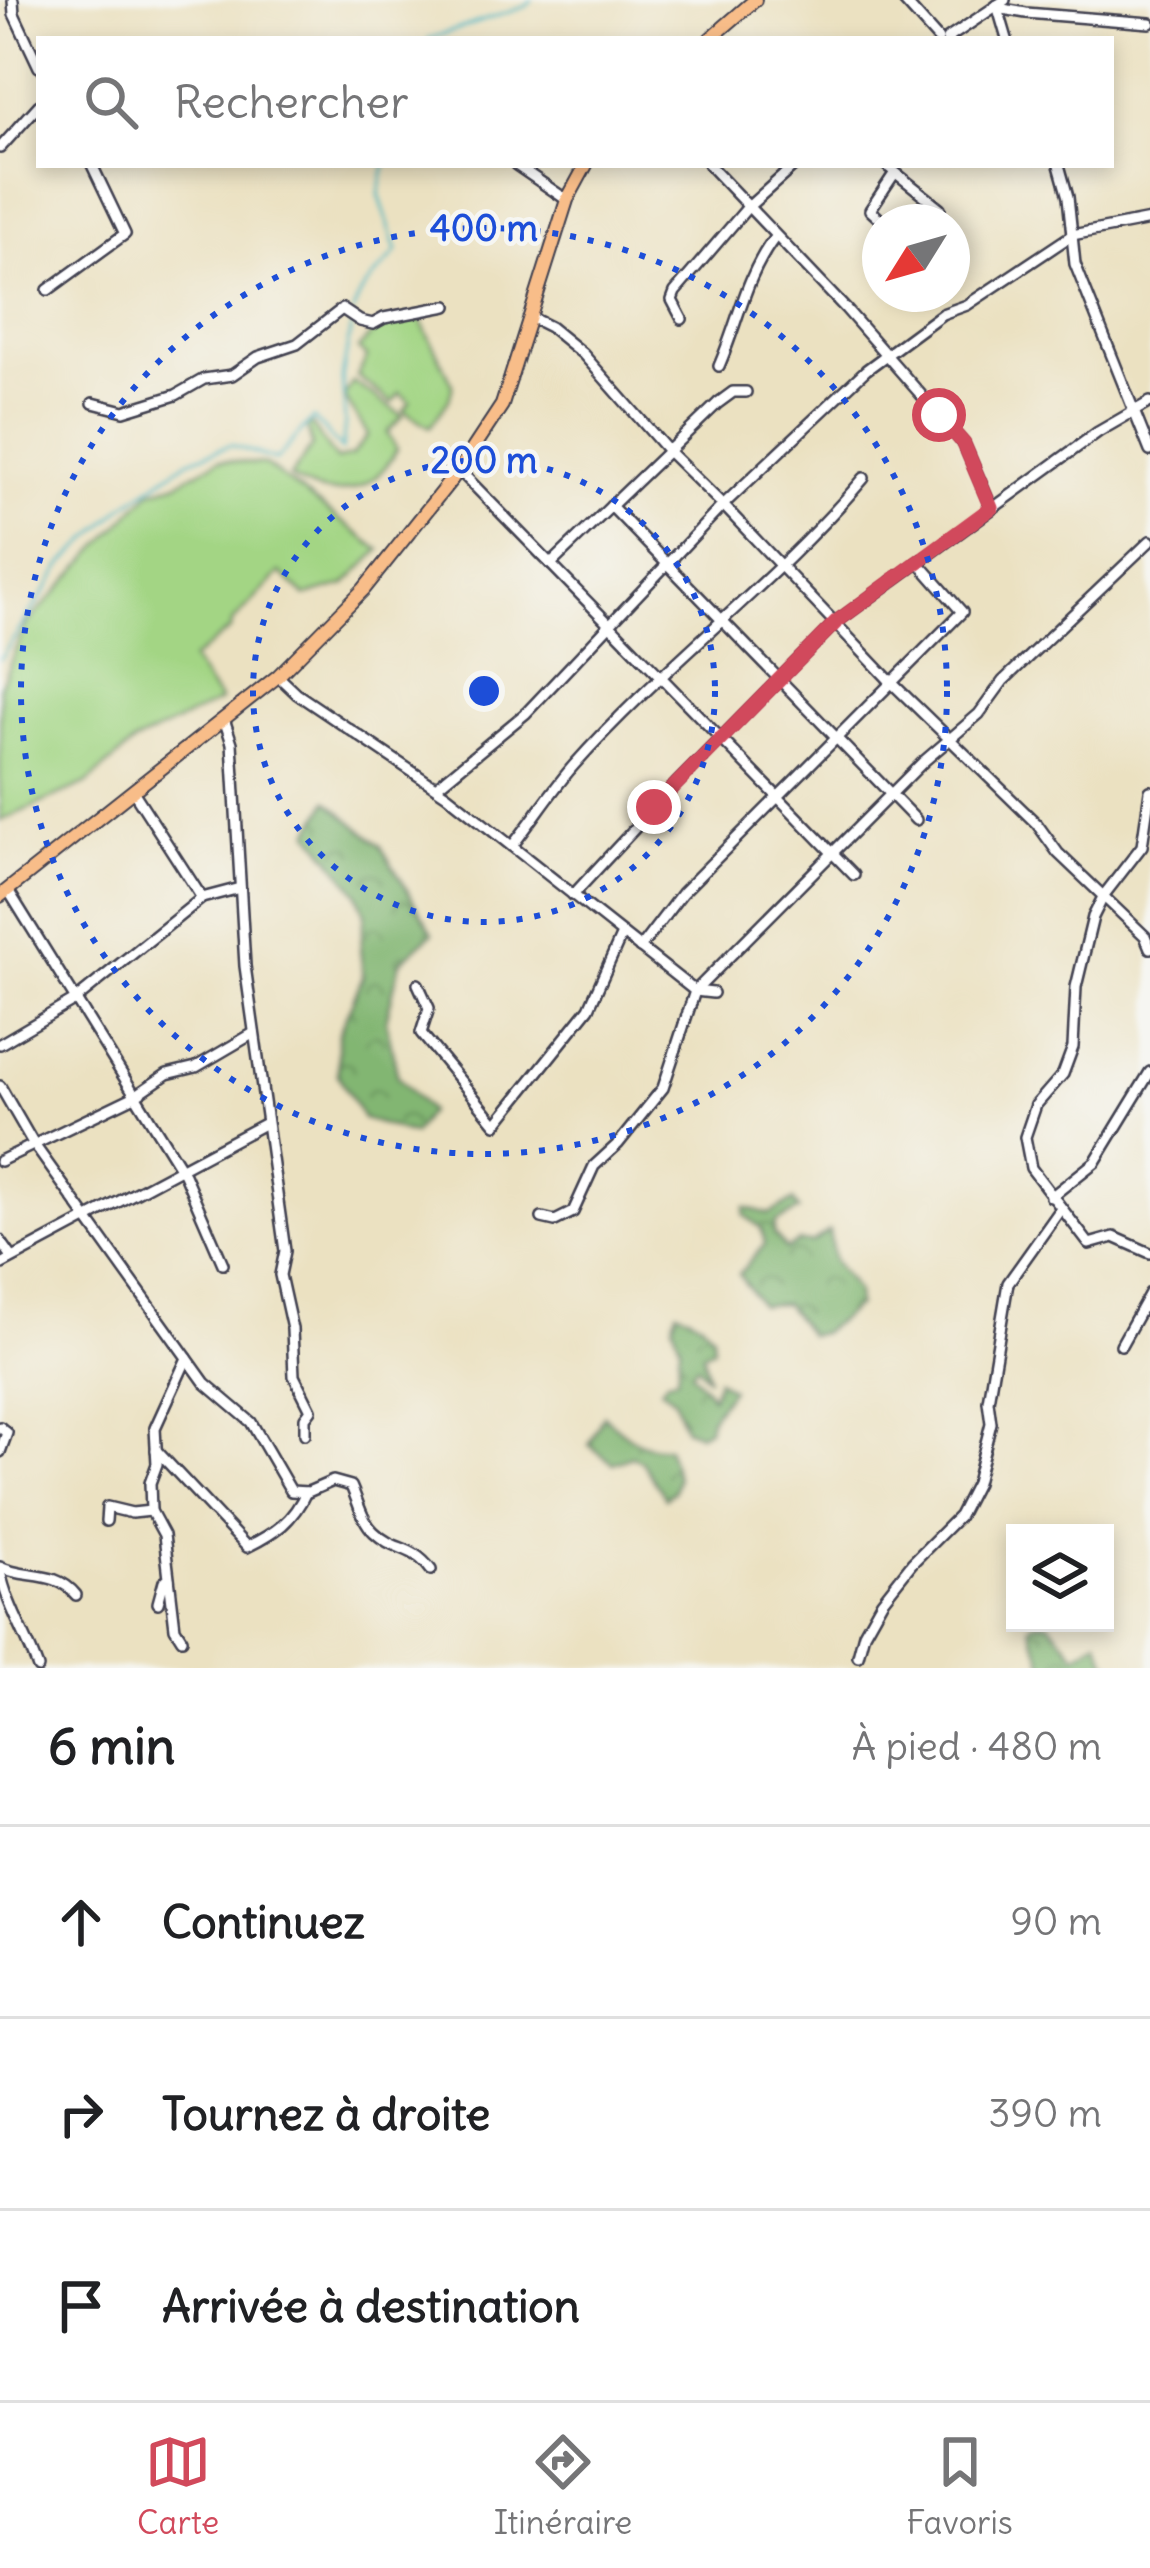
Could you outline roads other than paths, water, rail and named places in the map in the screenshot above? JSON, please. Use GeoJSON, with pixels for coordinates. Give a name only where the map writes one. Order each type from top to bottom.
{"type":"FeatureCollection","features":[{"type":"Feature","properties":{"kind":"highway"},"geometry":{"type":"LineString","coordinates":[[713,36],[755,0]]}},
{"type":"Feature","properties":{"kind":"highway"},"geometry":{"type":"LineString","coordinates":[[4,893],[278,676],[340,616],[459,470],[502,405],[567,200],[584,168]]}},
{"type":"Feature","properties":{"kind":"street"},"geometry":{"type":"LineString","coordinates":[[14,0],[14,14],[36,62]]}},
{"type":"Feature","properties":{"kind":"street"},"geometry":{"type":"LineString","coordinates":[[903,0],[935,36]]}},
{"type":"Feature","properties":{"kind":"street"},"geometry":{"type":"LineString","coordinates":[[1000,2],[1026,14],[1150,23]]}},
{"type":"Feature","properties":{"kind":"street"},"geometry":{"type":"LineString","coordinates":[[951,36],[1000,2]]}},
{"type":"Feature","properties":{"kind":"street"},"geometry":{"type":"LineString","coordinates":[[1000,2],[1006,36]]}},
{"type":"Feature","properties":{"kind":"street"},"geometry":{"type":"LineString","coordinates":[[0,148],[36,108]]}},
{"type":"Feature","properties":{"kind":"street"},"geometry":{"type":"LineString","coordinates":[[48,290],[125,233],[93,168]]}},
{"type":"Feature","properties":{"kind":"street"},"geometry":{"type":"LineString","coordinates":[[520,168],[567,200]]}},
{"type":"Feature","properties":{"kind":"street"},"geometry":{"type":"LineString","coordinates":[[712,168],[964,444],[991,508]]}},
{"type":"Feature","properties":{"kind":"street"},"geometry":{"type":"LineString","coordinates":[[682,319],[672,300],[675,292],[747,208],[792,168]]}},
{"type":"Feature","properties":{"kind":"street"},"geometry":{"type":"LineString","coordinates":[[1060,168],[1075,263],[1150,451]]}},
{"type":"Feature","properties":{"kind":"street"},"geometry":{"type":"LineString","coordinates":[[873,204],[890,169],[935,204]]}},
{"type":"Feature","properties":{"kind":"street"},"geometry":{"type":"LineString","coordinates":[[436,787],[526,713],[723,505],[886,355],[942,314],[967,304],[1072,236],[1150,220]]}},
{"type":"Feature","properties":{"kind":"street"},"geometry":{"type":"LineString","coordinates":[[719,366],[753,267],[776,237]]}},
{"type":"Feature","properties":{"kind":"street"},"geometry":{"type":"LineString","coordinates":[[93,403],[124,411],[176,395],[204,379],[232,375],[268,352],[291,348],[338,311],[346,310],[373,324],[447,306]]}},
{"type":"Feature","properties":{"kind":"street"},"geometry":{"type":"LineString","coordinates":[[532,318],[583,354],[668,451],[948,740],[1037,824],[1058,853],[1145,936],[1150,948]]}},
{"type":"Feature","properties":{"kind":"street"},"geometry":{"type":"LineString","coordinates":[[551,564],[727,396],[746,392]]}},
{"type":"Feature","properties":{"kind":"street"},"geometry":{"type":"LineString","coordinates":[[573,895],[836,622],[991,508],[1150,402]]}},
{"type":"Feature","properties":{"kind":"street"},"geometry":{"type":"LineString","coordinates":[[459,470],[854,875]]}},
{"type":"Feature","properties":{"kind":"street"},"geometry":{"type":"LineString","coordinates":[[512,846],[572,767],[660,678],[782,567],[865,478]]}},
{"type":"Feature","properties":{"kind":"street"},"geometry":{"type":"LineString","coordinates":[[611,506],[916,820]]}},
{"type":"Feature","properties":{"kind":"street"},"geometry":{"type":"LineString","coordinates":[[542,1218],[555,1221],[573,1211],[594,1166],[663,1088],[694,991],[979,714],[1003,681],[1150,542]]}},
{"type":"Feature","properties":{"kind":"street"},"geometry":{"type":"LineString","coordinates":[[640,948],[682,893],[962,612],[919,563]]}},
{"type":"Feature","properties":{"kind":"street"},"geometry":{"type":"LineString","coordinates":[[278,676],[297,694],[436,787],[694,991],[712,993]]}},
{"type":"Feature","properties":{"kind":"street"},"geometry":{"type":"LineString","coordinates":[[224,719],[232,743],[254,1034],[285,1251],[280,1275],[292,1329],[294,1376],[311,1409],[305,1418],[305,1433]]}},
{"type":"Feature","properties":{"kind":"street"},"geometry":{"type":"LineString","coordinates":[[133,790],[202,898]]}},
{"type":"Feature","properties":{"kind":"street"},"geometry":{"type":"LineString","coordinates":[[1150,791],[1142,846],[1093,917],[1063,1074],[1036,1106],[1024,1137],[1031,1168],[1089,1244],[1114,1237],[1150,1253]]}},
{"type":"Feature","properties":{"kind":"street"},"geometry":{"type":"LineString","coordinates":[[0,1044],[75,1000],[202,898],[240,888]]}},
{"type":"Feature","properties":{"kind":"street"},"geometry":{"type":"LineString","coordinates":[[4,893],[182,1170],[223,1264]]}},
{"type":"Feature","properties":{"kind":"street"},"geometry":{"type":"LineString","coordinates":[[418,984],[429,1009],[421,1034],[496,1124],[589,1008],[622,934]]}},
{"type":"Feature","properties":{"kind":"street"},"geometry":{"type":"LineString","coordinates":[[0,1161],[254,1034]]}},
{"type":"Feature","properties":{"kind":"street"},"geometry":{"type":"LineString","coordinates":[[1051,1197],[1096,1162],[1150,1072]]}},
{"type":"Feature","properties":{"kind":"street"},"geometry":{"type":"LineString","coordinates":[[0,1086],[33,1143],[205,1383],[251,1422],[298,1510]]}},
{"type":"Feature","properties":{"kind":"street"},"geometry":{"type":"LineString","coordinates":[[0,1265],[266,1124]]}},
{"type":"Feature","properties":{"kind":"street"},"geometry":{"type":"LineString","coordinates":[[858,1656],[882,1601],[959,1516],[976,1483],[987,1452],[988,1401],[1008,1283],[1060,1210]]}},
{"type":"Feature","properties":{"kind":"street"},"geometry":{"type":"LineString","coordinates":[[0,1240],[12,1257]]}},
{"type":"Feature","properties":{"kind":"street"},"geometry":{"type":"LineString","coordinates":[[1121,1346],[1150,1293]]}},
{"type":"Feature","properties":{"kind":"street"},"geometry":{"type":"LineString","coordinates":[[182,1639],[175,1628],[164,1535],[151,1511],[150,1484],[155,1429],[187,1358]]}},
{"type":"Feature","properties":{"kind":"street"},"geometry":{"type":"LineString","coordinates":[[0,1427],[7,1432],[0,1452]]}},
{"type":"Feature","properties":{"kind":"street"},"geometry":{"type":"LineString","coordinates":[[156,1450],[247,1546],[277,1532],[298,1510],[306,1492]]}},
{"type":"Feature","properties":{"kind":"street"},"geometry":{"type":"LineString","coordinates":[[150,1484],[176,1470]]}},
{"type":"Feature","properties":{"kind":"street"},"geometry":{"type":"LineString","coordinates":[[291,1491],[306,1492],[333,1481],[351,1486],[371,1530],[395,1546],[418,1552],[431,1570]]}},
{"type":"Feature","properties":{"kind":"street"},"geometry":{"type":"LineString","coordinates":[[106,1521],[107,1507],[132,1513],[151,1511]]}},
{"type":"Feature","properties":{"kind":"street"},"geometry":{"type":"LineString","coordinates":[[0,1569],[53,1578],[67,1583],[76,1595]]}},
{"type":"Feature","properties":{"kind":"street"},"geometry":{"type":"LineString","coordinates":[[0,1569],[7,1602],[38,1668]]}},
{"type":"Feature","properties":{"kind":"street"},"geometry":{"type":"LineString","coordinates":[[158,1603],[164,1581],[169,1579]]}},
{"type":"Feature","properties":{"kind":"waterway"},"geometry":{"type":"LineString","coordinates":[[437,36],[527,6],[532,0]]}},
{"type":"Feature","properties":{"kind":"waterway"},"geometry":{"type":"LineString","coordinates":[[354,312],[365,287],[397,251],[379,194],[384,168]]}},
{"type":"Feature","properties":{"kind":"waterway"},"geometry":{"type":"LineString","coordinates":[[0,659],[64,563],[124,506],[189,460],[231,445],[276,460],[313,418],[342,450],[342,378],[352,321]]}}]}
